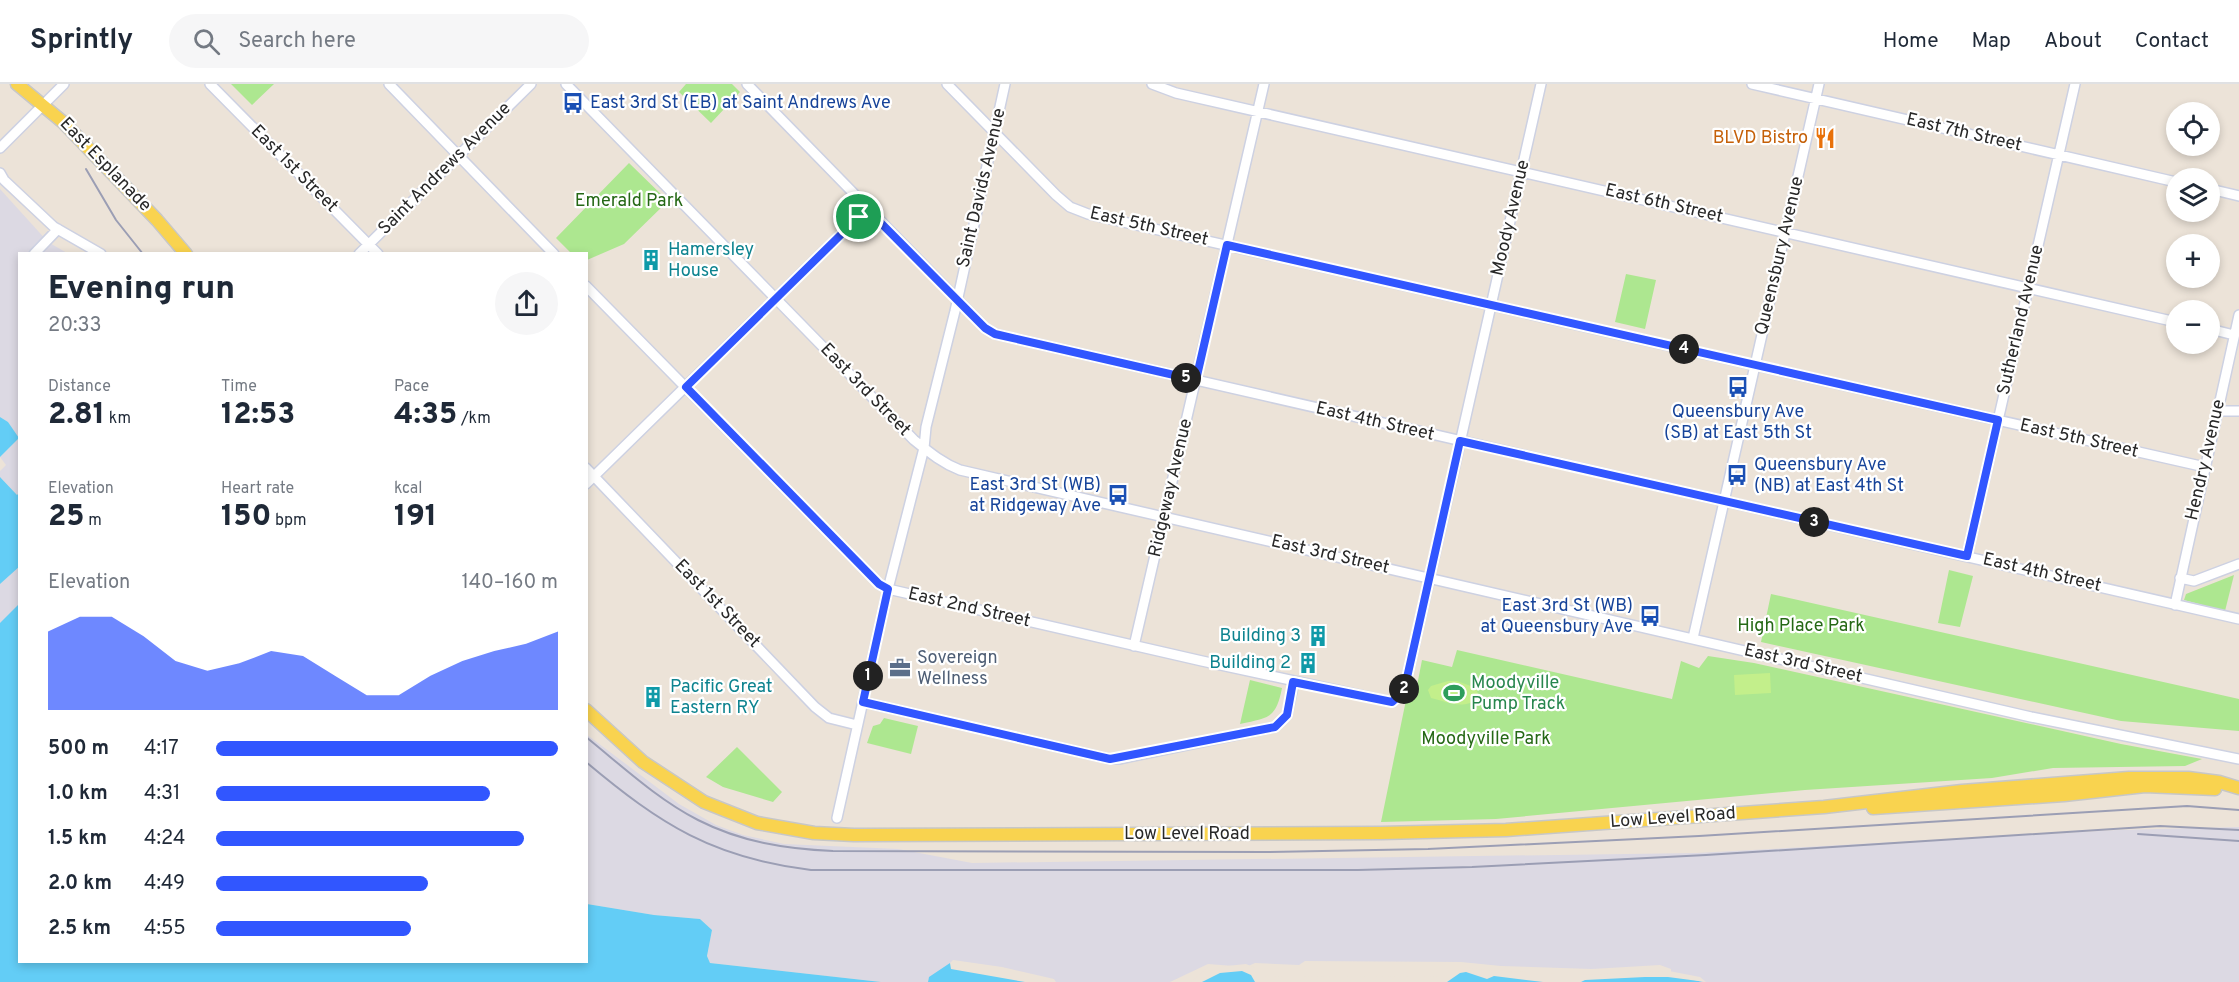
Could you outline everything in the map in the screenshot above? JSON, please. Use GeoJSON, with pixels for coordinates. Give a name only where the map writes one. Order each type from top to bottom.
{"type":"FeatureCollection","features":[{"type":"Feature","properties":{"kind":"main road","name":"East Esplanade"},"geometry":{"type":"LineString","coordinates":[[17,84],[64,123],[184,252]]}},
{"type":"Feature","properties":{"kind":"main road","name":"Low Level Road"},"geometry":{"type":"LineString","coordinates":[[588,712],[643,762],[704,802],[757,823],[814,833],[854,835],[1292,834],[1506,830],[1824,807],[1962,791],[2129,778],[2188,778],[2219,782],[2239,789]]}},
{"type":"Feature","properties":{"kind":"street"},"geometry":{"type":"LineString","coordinates":[[0,148],[64,84]]}},
{"type":"Feature","properties":{"kind":"street","name":"East 1st Street"},"geometry":{"type":"LineString","coordinates":[[210,84],[376,252]]}},
{"type":"Feature","properties":{"kind":"street"},"geometry":{"type":"LineString","coordinates":[[389,84],[552,252]]}},
{"type":"Feature","properties":{"kind":"street","name":"Saint Andrews Avenue"},"geometry":{"type":"LineString","coordinates":[[360,252],[531,84]]}},
{"type":"Feature","properties":{"kind":"street","name":"East 3rd Street"},"geometry":{"type":"LineString","coordinates":[[567,84],[775,299],[924,448],[939,460],[960,470],[2031,717],[2239,759]]}},
{"type":"Feature","properties":{"kind":"street","name":"East 4th Street"},"geometry":{"type":"LineString","coordinates":[[747,84],[985,328],[1003,337],[2239,620]]}},
{"type":"Feature","properties":{"kind":"street","name":"East 5th Street"},"geometry":{"type":"LineString","coordinates":[[947,84],[1056,195],[1079,211],[2205,467]]}},
{"type":"Feature","properties":{"kind":"street","name":"Saint Davids Avenue"},"geometry":{"type":"LineString","coordinates":[[837,818],[888,589],[924,448],[926,427],[1005,84]]}},
{"type":"Feature","properties":{"kind":"street","name":"East 6th Street"},"geometry":{"type":"LineString","coordinates":[[1152,84],[1166,90],[2166,320]]}},
{"type":"Feature","properties":{"kind":"street","name":"Ridgeway Avenue"},"geometry":{"type":"LineString","coordinates":[[1134,646],[1264,84]]}},
{"type":"Feature","properties":{"kind":"street","name":"Moody Avenue"},"geometry":{"type":"LineString","coordinates":[[1395,699],[1404,691],[1541,84]]}},
{"type":"Feature","properties":{"kind":"street","name":"East 7th Street"},"geometry":{"type":"LineString","coordinates":[[1752,84],[2166,180]]}},
{"type":"Feature","properties":{"kind":"street","name":"Queensbury Avenue"},"geometry":{"type":"LineString","coordinates":[[1693,638],[1819,84]]}},
{"type":"Feature","properties":{"kind":"street","name":"Sutherland Avenue"},"geometry":{"type":"LineString","coordinates":[[1967,556],[2075,84]]}},
{"type":"Feature","properties":{"kind":"street"},"geometry":{"type":"LineString","coordinates":[[0,173],[4,180],[41,217],[58,230],[97,252]]}},
{"type":"Feature","properties":{"kind":"street"},"geometry":{"type":"LineString","coordinates":[[2220,191],[2239,196]]}},
{"type":"Feature","properties":{"kind":"street"},"geometry":{"type":"LineString","coordinates":[[588,482],[867,209]]}},
{"type":"Feature","properties":{"kind":"street"},"geometry":{"type":"LineString","coordinates":[[36,252],[58,230]]}},
{"type":"Feature","properties":{"kind":"street","name":"East 2nd Street"},"geometry":{"type":"LineString","coordinates":[[588,288],[879,584],[888,589],[1387,703],[1395,699]]}},
{"type":"Feature","properties":{"kind":"street","name":"Hendry Avenue"},"geometry":{"type":"LineString","coordinates":[[2175,605],[2239,315]]}},
{"type":"Feature","properties":{"kind":"street"},"geometry":{"type":"LineString","coordinates":[[2220,331],[2235,335]]}},
{"type":"Feature","properties":{"kind":"street"},"geometry":{"type":"LineString","coordinates":[[2218,411],[2239,411]]}},
{"type":"Feature","properties":{"kind":"street","name":"East 1st Street"},"geometry":{"type":"LineString","coordinates":[[588,470],[815,707],[829,718],[857,725]]}},
{"type":"Feature","properties":{"kind":"street"},"geometry":{"type":"LineString","coordinates":[[2180,578],[2194,581],[2239,564]]}},
{"type":"Feature","properties":{"kind":"street"},"geometry":{"type":"LineString","coordinates":[[863,702],[1110,759],[1119,759],[1275,727],[1287,715],[1293,682]]}},
{"type":"Feature","properties":{"kind":"shaded area"},"geometry":{"type":"Polygon","coordinates":[[[0,189],[48,242],[65,252],[18,252],[18,437],[8,422],[0,417],[0,189]]]}},
{"type":"Feature","properties":{"kind":"shaded area"},"geometry":{"type":"Polygon","coordinates":[[[18,439],[17,495],[0,477],[0,471],[6,465],[0,457],[18,439]]]}},
{"type":"Feature","properties":{"kind":"shaded area"},"geometry":{"type":"Polygon","coordinates":[[[18,567],[18,608],[0,626],[0,584],[18,567]]]}},
{"type":"Feature","properties":{"kind":"shaded area"},"geometry":{"type":"Polygon","coordinates":[[[588,736],[679,804],[716,825],[743,835],[784,844],[898,849],[972,863],[1696,853],[2117,830],[2239,827],[2239,982],[1671,982],[1671,969],[1660,965],[1592,969],[1501,966],[1461,962],[1305,961],[1299,965],[1255,963],[1246,967],[1208,964],[1170,982],[1053,982],[929,977],[928,982],[881,982],[710,963],[707,956],[712,930],[700,919],[654,915],[588,904],[588,736]]]}},
{"type":"Feature","properties":{"kind":"green space"},"geometry":{"type":"Polygon","coordinates":[[[231,84],[274,84],[252,105],[231,84]]]}},
{"type":"Feature","properties":{"kind":"green space"},"geometry":{"type":"Polygon","coordinates":[[[686,84],[732,84],[740,92],[711,123],[679,92],[686,84]]]}},
{"type":"Feature","properties":{"kind":"green space","name":"Emerald Park"},"geometry":{"type":"Polygon","coordinates":[[[629,163],[668,201],[624,244],[588,260],[588,252],[570,252],[556,238],[629,163]]]}},
{"type":"Feature","properties":{"kind":"green space"},"geometry":{"type":"Polygon","coordinates":[[[1626,274],[1656,280],[1645,329],[1615,322],[1626,274]]]}},
{"type":"Feature","properties":{"kind":"green space"},"geometry":{"type":"Polygon","coordinates":[[[1949,570],[1973,576],[1960,627],[1938,623],[1949,570]]]}},
{"type":"Feature","properties":{"kind":"green space"},"geometry":{"type":"Polygon","coordinates":[[[2234,575],[2225,611],[2184,600],[2186,594],[2234,575]]]}},
{"type":"Feature","properties":{"kind":"green space","name":"High Place Park"},"geometry":{"type":"Polygon","coordinates":[[[1771,594],[2239,699],[2239,731],[2121,721],[1761,642],[1771,594]]]}},
{"type":"Feature","properties":{"kind":"green space","name":"Moodyville Park"},"geometry":{"type":"Polygon","coordinates":[[[1457,650],[1672,699],[1681,661],[1699,668],[1708,656],[1754,663],[2121,744],[2202,759],[2185,766],[2053,768],[1992,778],[1805,790],[1496,819],[1381,822],[1406,700],[1412,700],[1415,696],[1422,660],[1452,667],[1457,650]]]}},
{"type":"Feature","properties":{"kind":"green space"},"geometry":{"type":"Polygon","coordinates":[[[1770,673],[1771,693],[1735,695],[1734,675],[1770,673]]]}},
{"type":"Feature","properties":{"kind":"green space"},"geometry":{"type":"Polygon","coordinates":[[[1250,680],[1282,688],[1280,698],[1277,706],[1269,715],[1240,724],[1250,680]]]}},
{"type":"Feature","properties":{"kind":"green space","name":"Moodyville Pump Track"},"geometry":{"type":"Polygon","coordinates":[[[1457,681],[1476,688],[1479,697],[1462,705],[1431,698],[1428,690],[1431,686],[1457,681]]]}},
{"type":"Feature","properties":{"kind":"green space"},"geometry":{"type":"Polygon","coordinates":[[[884,718],[918,726],[911,754],[867,743],[873,726],[880,724],[884,718]]]}},
{"type":"Feature","properties":{"kind":"green space"},"geometry":{"type":"Polygon","coordinates":[[[737,747],[782,792],[773,802],[723,787],[706,777],[737,747]]]}},
{"type":"Feature","properties":{"kind":"water"},"geometry":{"type":"Polygon","coordinates":[[[0,417],[8,422],[18,439],[0,457],[0,417]]]}},
{"type":"Feature","properties":{"kind":"water"},"geometry":{"type":"Polygon","coordinates":[[[0,477],[18,494],[18,568],[0,584],[0,477]]]}},
{"type":"Feature","properties":{"kind":"water"},"geometry":{"type":"Polygon","coordinates":[[[18,605],[18,963],[588,963],[588,904],[654,915],[700,919],[712,930],[707,956],[710,963],[881,982],[0,982],[0,623],[18,605]]]}},
{"type":"Feature","properties":{"kind":"water"},"geometry":{"type":"Polygon","coordinates":[[[950,963],[1001,970],[1053,982],[928,982],[929,977],[950,963]]]}},
{"type":"Feature","properties":{"kind":"water"},"geometry":{"type":"Polygon","coordinates":[[[1246,967],[1260,978],[1442,979],[1459,970],[1582,978],[1668,974],[1703,982],[1194,982],[1208,971],[1246,967]]]}},
{"type":"Feature","properties":{"kind":"pier"},"geometry":{"type":"Polygon","coordinates":[[[953,960],[1002,967],[1054,979],[1056,982],[1025,982],[951,969],[950,963],[953,960]]]}},
{"type":"Feature","properties":{"kind":"pier"},"geometry":{"type":"Polygon","coordinates":[[[1246,964],[1256,968],[1266,977],[1442,976],[1463,967],[1582,975],[1669,971],[1700,977],[1706,982],[1668,977],[1645,977],[1581,982],[1543,982],[1494,976],[1487,979],[1466,972],[1460,973],[1447,982],[1255,982],[1251,975],[1242,971],[1220,973],[1202,982],[1191,982],[1207,968],[1246,964]]]}},
{"type":"Feature","properties":{"kind":"railway"},"geometry":{"type":"LineString","coordinates":[[86,169],[116,220],[141,252]]}},
{"type":"Feature","properties":{"kind":"railway"},"geometry":{"type":"LineString","coordinates":[[588,739],[668,802],[714,828],[764,843],[833,851],[1268,852],[1428,849],[1699,836],[2187,806],[2239,810]]}},
{"type":"Feature","properties":{"kind":"railway"},"geometry":{"type":"LineString","coordinates":[[588,764],[639,804],[690,835],[745,857],[811,870],[1358,870],[1472,867],[1706,855],[2160,826],[2239,830]]}},
{"type":"Feature","properties":{"kind":"railway"},"geometry":{"type":"LineString","coordinates":[[2138,834],[2239,841]]}},
{"type":"Feature","properties":{"kind":"place","name":"East 3rd St (EB) at Saint Andrews Ave"},"geometry":{"type":"Point","coordinates":[573,103]}},
{"type":"Feature","properties":{"kind":"place","name":"BLVD Bistro"},"geometry":{"type":"Point","coordinates":[1825,138]}},
{"type":"Feature","properties":{"kind":"place","name":"Hamersley House"},"geometry":{"type":"Point","coordinates":[651,260]}},
{"type":"Feature","properties":{"kind":"place","name":"Queensbury Ave (SB) at East 5th St"},"geometry":{"type":"Point","coordinates":[1738,387]}},
{"type":"Feature","properties":{"kind":"place","name":"Queensbury Ave (NB) at East 4th St"},"geometry":{"type":"Point","coordinates":[1737,475]}},
{"type":"Feature","properties":{"kind":"place","name":"East 3rd St (WB) at Ridgeway Ave"},"geometry":{"type":"Point","coordinates":[1118,495]}},
{"type":"Feature","properties":{"kind":"place","name":"East 3rd St (WB) at Queensbury Ave"},"geometry":{"type":"Point","coordinates":[1650,616]}},
{"type":"Feature","properties":{"kind":"place","name":"Building 3"},"geometry":{"type":"Point","coordinates":[1318,636]}},
{"type":"Feature","properties":{"kind":"place","name":"Building 2"},"geometry":{"type":"Point","coordinates":[1308,663]}},
{"type":"Feature","properties":{"kind":"place","name":"Sovereign Wellness"},"geometry":{"type":"Point","coordinates":[900,668]}},
{"type":"Feature","properties":{"kind":"place","name":"Moodyville Pump Track"},"geometry":{"type":"Point","coordinates":[1454,693]}},
{"type":"Feature","properties":{"kind":"place","name":"Pacific Great Eastern RY"},"geometry":{"type":"Point","coordinates":[653,697]}},
{"type":"Feature","properties":{"kind":"route"},"geometry":{"type":"LineString","coordinates":[[867,209],[985,328],[995,334],[1196,380],[1227,245],[1998,420],[1967,556],[1460,441],[1404,691],[1392,702],[1387,703],[1293,682],[1287,715],[1275,727],[1110,759],[863,702],[888,589],[879,584],[686,387],[859,217],[867,209]]}}]}
